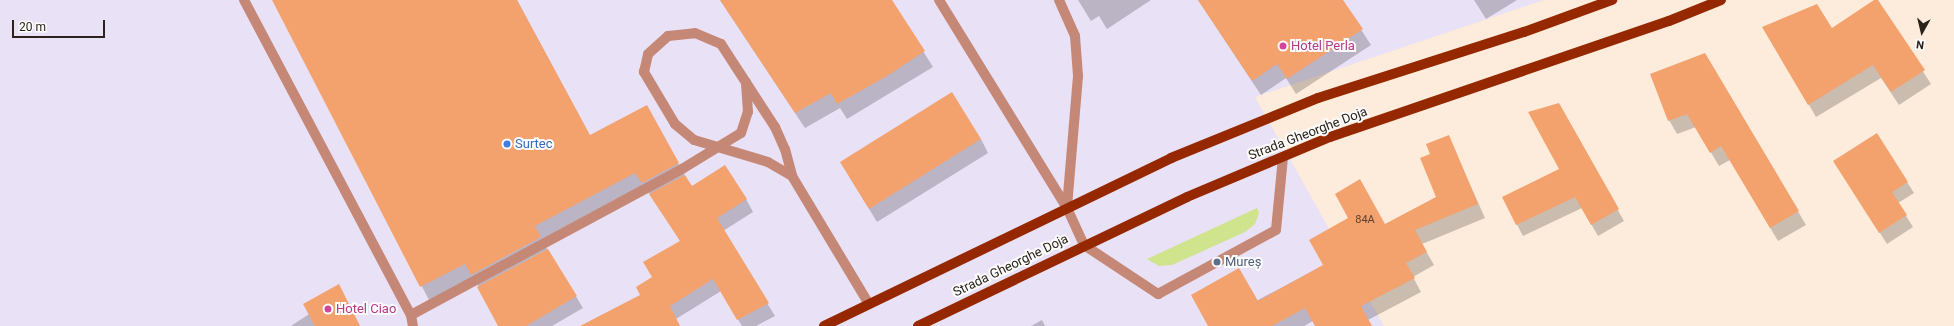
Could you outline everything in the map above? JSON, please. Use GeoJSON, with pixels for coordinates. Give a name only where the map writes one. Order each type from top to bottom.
{"type":"FeatureCollection","features":[{"type":"Feature","properties":{"kind":"main road"},"geometry":{"type":"LineString","coordinates":[[824,326],[1171,158],[1318,98],[1524,32],[1612,0]]}},
{"type":"Feature","properties":{"kind":"main road","name":"Strada Gheorghe Doja"},"geometry":{"type":"LineString","coordinates":[[918,326],[1186,197],[1330,137],[1669,21],[1721,0]]}},
{"type":"Feature","properties":{"kind":"lane"},"geometry":{"type":"LineString","coordinates":[[244,0],[411,315],[413,326]]}},
{"type":"Feature","properties":{"kind":"lane"},"geometry":{"type":"LineString","coordinates":[[939,0],[1067,208],[1084,245],[1158,294],[1276,230],[1283,157]]}},
{"type":"Feature","properties":{"kind":"lane"},"geometry":{"type":"LineString","coordinates":[[1059,0],[1075,36],[1078,76],[1067,208]]}},
{"type":"Feature","properties":{"kind":"lane"},"geometry":{"type":"LineString","coordinates":[[792,176],[768,162],[694,140],[675,124],[644,72],[648,54],[668,36],[695,33],[722,44],[780,138],[792,176],[869,304]]}},
{"type":"Feature","properties":{"kind":"lane"},"geometry":{"type":"LineString","coordinates":[[411,315],[721,147],[741,133],[748,112],[746,82]]}},
{"type":"Feature","properties":{"kind":"shaded area"},"geometry":{"type":"Polygon","coordinates":[[[0,0],[1544,0],[1255,97],[1384,326],[0,326],[0,0]]]}},
{"type":"Feature","properties":{"kind":"green space"},"geometry":{"type":"Polygon","coordinates":[[[1257,208],[1259,213],[1255,224],[1245,232],[1172,265],[1159,266],[1147,259],[1257,208]]]}},
{"type":"Feature","properties":{"kind":"building","name":"Surtec"},"geometry":{"type":"Polygon","coordinates":[[[272,0],[517,0],[590,135],[647,105],[679,163],[642,183],[635,173],[535,226],[541,237],[471,275],[465,264],[420,287],[272,0]]]}},
{"type":"Feature","properties":{"kind":"building"},"geometry":{"type":"Polygon","coordinates":[[[720,0],[892,0],[925,51],[887,76],[837,104],[831,93],[795,113],[720,0]]]}},
{"type":"Feature","properties":{"kind":"building","name":"Hotel Perla"},"geometry":{"type":"Polygon","coordinates":[[[1198,0],[1343,0],[1363,29],[1287,79],[1277,64],[1252,81],[1198,0]]]}},
{"type":"Feature","properties":{"kind":"building"},"geometry":{"type":"Polygon","coordinates":[[[1874,0],[1878,0],[1925,70],[1891,92],[1873,65],[1808,105],[1762,27],[1817,4],[1832,28],[1874,0]]]}},
{"type":"Feature","properties":{"kind":"building"},"geometry":{"type":"Polygon","coordinates":[[[1705,53],[1799,211],[1770,228],[1721,146],[1710,153],[1687,114],[1668,121],[1650,74],[1705,53]]]}},
{"type":"Feature","properties":{"kind":"building"},"geometry":{"type":"Polygon","coordinates":[[[952,92],[981,139],[869,209],[840,162],[952,92]]]}},
{"type":"Feature","properties":{"kind":"building"},"geometry":{"type":"Polygon","coordinates":[[[1559,103],[1619,209],[1591,225],[1575,197],[1516,225],[1502,197],[1559,169],[1528,112],[1559,103]]]}},
{"type":"Feature","properties":{"kind":"building"},"geometry":{"type":"Polygon","coordinates":[[[1877,133],[1908,182],[1892,192],[1907,215],[1879,233],[1833,161],[1877,133]]]}},
{"type":"Feature","properties":{"kind":"building"},"geometry":{"type":"Polygon","coordinates":[[[1449,135],[1478,204],[1415,230],[1427,252],[1406,263],[1415,278],[1361,306],[1372,326],[1315,326],[1305,308],[1272,326],[1208,326],[1191,295],[1239,268],[1258,301],[1323,265],[1309,240],[1348,218],[1335,194],[1360,179],[1385,224],[1436,197],[1420,158],[1430,154],[1426,144],[1449,135]]]}},
{"type":"Feature","properties":{"kind":"building"},"geometry":{"type":"Polygon","coordinates":[[[725,165],[747,199],[717,218],[769,303],[737,320],[713,279],[670,306],[680,326],[580,326],[640,295],[636,287],[652,277],[643,262],[680,241],[649,194],[685,175],[692,186],[725,165]]]}},
{"type":"Feature","properties":{"kind":"building"},"geometry":{"type":"Polygon","coordinates":[[[548,249],[577,296],[526,326],[498,326],[477,287],[548,249]]]}},
{"type":"Feature","properties":{"kind":"building","name":"Hotel Ciao"},"geometry":{"type":"Polygon","coordinates":[[[339,284],[360,326],[315,326],[303,304],[339,284]]]}},
{"type":"Feature","properties":{"kind":"place","name":"Hotel Perla"},"geometry":{"type":"Point","coordinates":[1283,46]}},
{"type":"Feature","properties":{"kind":"place","name":"Surtec"},"geometry":{"type":"Point","coordinates":[507,144]}},
{"type":"Feature","properties":{"kind":"place","name":"Mureș"},"geometry":{"type":"Point","coordinates":[1217,262]}},
{"type":"Feature","properties":{"kind":"place","name":"Hotel Ciao"},"geometry":{"type":"Point","coordinates":[328,309]}}]}
